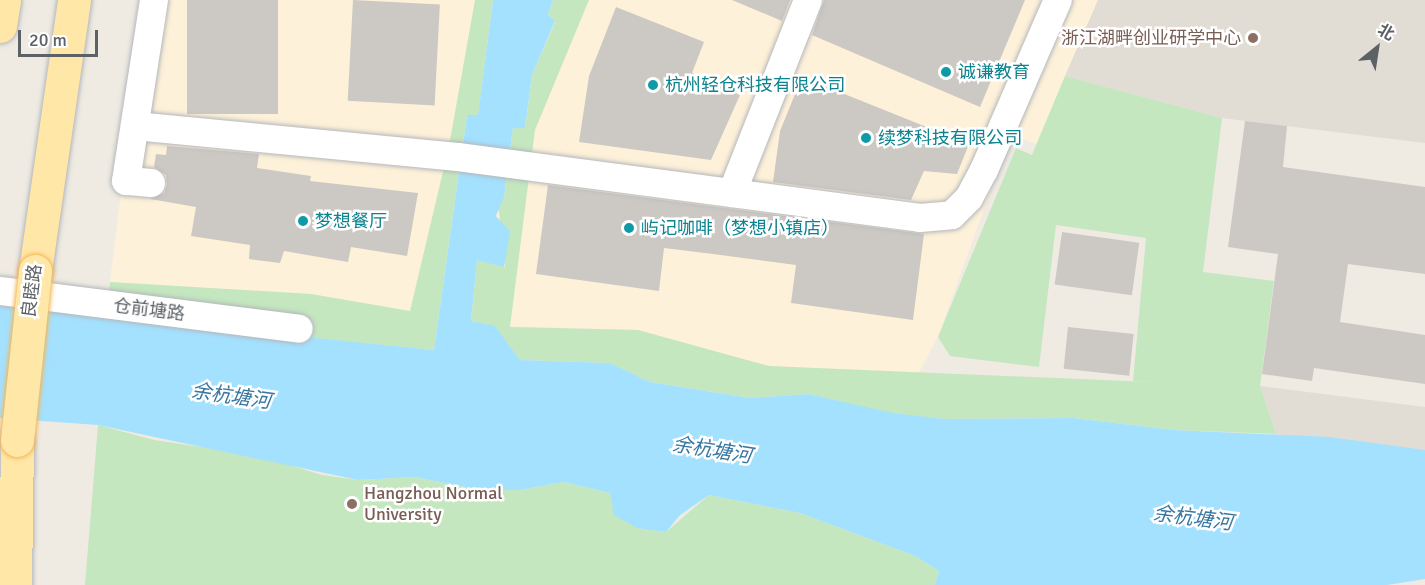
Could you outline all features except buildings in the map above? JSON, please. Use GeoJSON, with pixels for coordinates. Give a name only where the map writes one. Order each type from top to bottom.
{"type":"FeatureCollection","features":[{"type":"Feature","properties":{"kind":"main road"},"geometry":{"type":"LineString","coordinates":[[0,26],[4,0]]}},
{"type":"Feature","properties":{"kind":"main road","name":"良睦路"},"geometry":{"type":"LineString","coordinates":[[15,585],[17,440],[35,271],[74,0]]}},
{"type":"Feature","properties":{"kind":"lane"},"geometry":{"type":"LineString","coordinates":[[151,183],[126,181],[154,0]]}},
{"type":"Feature","properties":{"kind":"lane"},"geometry":{"type":"LineString","coordinates":[[732,193],[808,0]]}},
{"type":"Feature","properties":{"kind":"lane"},"geometry":{"type":"LineString","coordinates":[[135,126],[458,157],[920,218],[952,215],[969,198],[984,170],[1058,0]]}},
{"type":"Feature","properties":{"kind":"lane","name":"仓前塘路"},"geometry":{"type":"LineString","coordinates":[[0,291],[299,329]]}},
{"type":"Feature","properties":{"kind":"shaded area"},"geometry":{"type":"Polygon","coordinates":[[[145,0],[1098,0],[1036,144],[1011,134],[938,337],[918,374],[769,366],[638,330],[495,326],[311,294],[110,282],[145,0]]]}},
{"type":"Feature","properties":{"kind":"shaded area","name":"浙江湖畔创业研学中心"},"geometry":{"type":"Polygon","coordinates":[[[1098,0],[1425,0],[1425,143],[1222,118],[1065,76],[1098,0]]]}},
{"type":"Feature","properties":{"kind":"shaded area"},"geometry":{"type":"Polygon","coordinates":[[[1260,386],[1425,407],[1425,450],[1276,434],[1260,386]]]}},
{"type":"Feature","properties":{"kind":"green space"},"geometry":{"type":"Polygon","coordinates":[[[475,0],[493,0],[478,116],[467,115],[434,350],[107,318],[110,282],[311,294],[410,311],[449,146],[475,0]]]}},
{"type":"Feature","properties":{"kind":"green space"},"geometry":{"type":"Polygon","coordinates":[[[553,0],[589,0],[535,130],[510,327],[638,330],[769,366],[1175,383],[1133,381],[1146,238],[1056,225],[1039,367],[950,356],[938,337],[1016,148],[1032,155],[1065,76],[1222,118],[1203,272],[1274,281],[1260,386],[1276,434],[1173,430],[1074,418],[945,419],[893,414],[808,394],[750,398],[650,382],[610,363],[520,360],[495,327],[471,321],[477,259],[505,267],[498,203],[504,197],[513,127],[525,128],[532,75],[555,22],[548,15],[553,0]]]}},
{"type":"Feature","properties":{"kind":"green space","name":"Hangzhou Normal University"},"geometry":{"type":"Polygon","coordinates":[[[98,425],[154,440],[256,455],[322,475],[358,480],[414,477],[482,490],[519,490],[564,482],[610,493],[637,528],[666,532],[709,495],[800,513],[915,556],[939,571],[935,585],[85,585],[98,425]]]}},
{"type":"Feature","properties":{"kind":"water","name":"余杭塘河"},"geometry":{"type":"Polygon","coordinates":[[[493,0],[553,0],[548,15],[555,21],[532,75],[525,128],[513,128],[504,197],[496,216],[510,231],[504,267],[477,260],[471,321],[495,326],[520,360],[610,363],[650,382],[750,398],[808,394],[893,413],[945,419],[1074,418],[1173,430],[1329,437],[1425,450],[1425,579],[1387,585],[935,585],[939,571],[915,556],[800,513],[709,495],[680,515],[666,532],[637,528],[614,515],[610,493],[564,482],[519,490],[482,490],[414,477],[358,480],[98,425],[0,418],[0,306],[434,350],[467,115],[478,115],[493,0]]]}},
{"type":"Feature","properties":{"kind":"place","name":"浙江湖畔创业研学中心"},"geometry":{"type":"Point","coordinates":[1253,38]}},
{"type":"Feature","properties":{"kind":"place","name":"诚谦教育"},"geometry":{"type":"Point","coordinates":[946,72]}},
{"type":"Feature","properties":{"kind":"place","name":"杭州轻仓科技有限公司"},"geometry":{"type":"Point","coordinates":[653,85]}},
{"type":"Feature","properties":{"kind":"place","name":"续梦科技有限公司"},"geometry":{"type":"Point","coordinates":[866,138]}},
{"type":"Feature","properties":{"kind":"place","name":"梦想餐厅"},"geometry":{"type":"Point","coordinates":[303,221]}},
{"type":"Feature","properties":{"kind":"place","name":"屿记咖啡（梦想小镇店）"},"geometry":{"type":"Point","coordinates":[629,228]}},
{"type":"Feature","properties":{"kind":"place","name":"Hangzhou Normal University"},"geometry":{"type":"Point","coordinates":[352,504]}}]}
